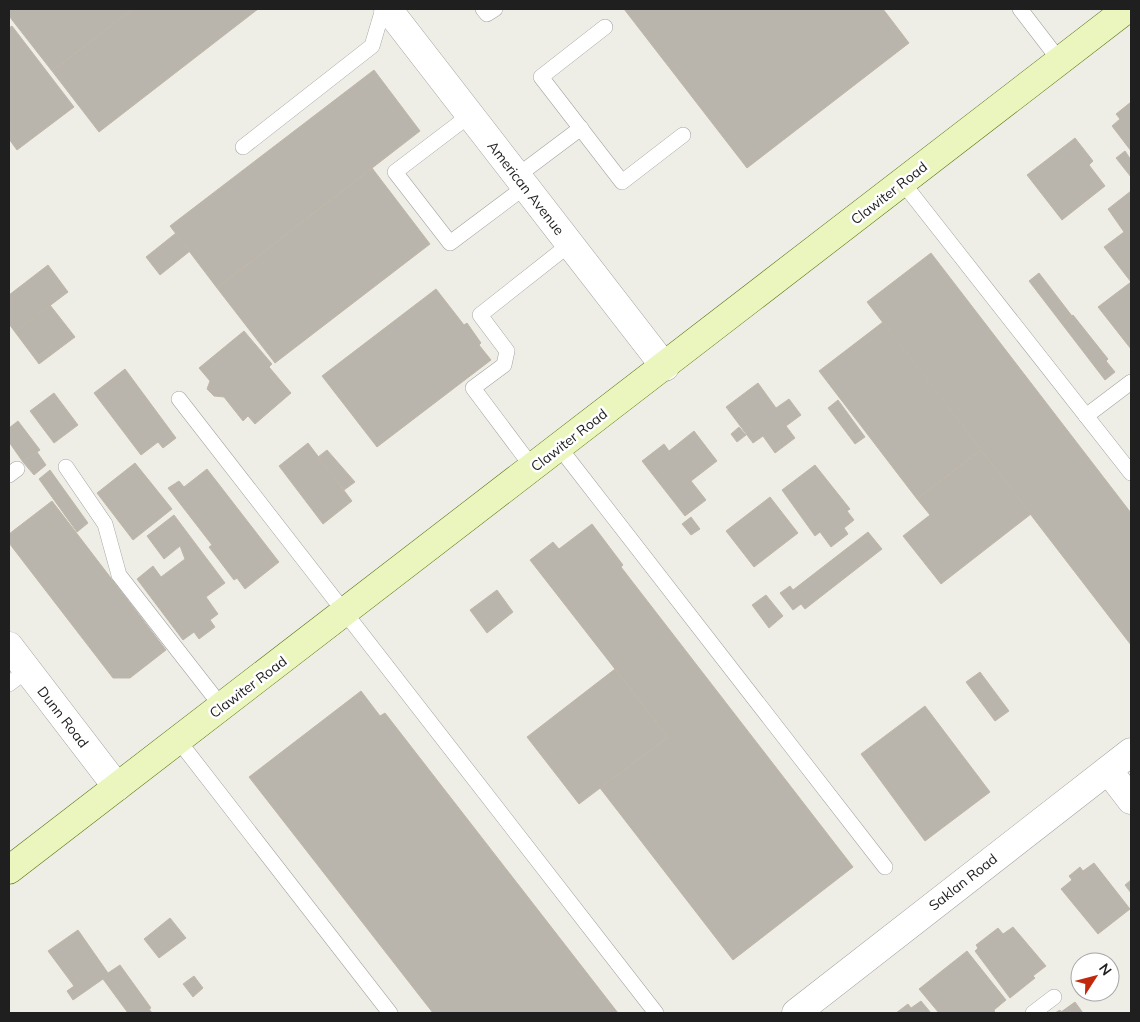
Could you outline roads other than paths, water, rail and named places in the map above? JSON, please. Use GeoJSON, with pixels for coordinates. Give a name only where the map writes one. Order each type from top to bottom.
{"type":"FeatureCollection","features":[{"type":"Feature","properties":{"kind":"main road","name":"Clawiter Road"},"geometry":{"type":"LineString","coordinates":[[9,870],[1127,9]]}},
{"type":"Feature","properties":{"kind":"street","name":"American Avenue"},"geometry":{"type":"LineString","coordinates":[[388,9],[665,366]]}},
{"type":"Feature","properties":{"kind":"street","name":"Dunn Road"},"geometry":{"type":"LineString","coordinates":[[9,646],[18,677],[117,787]]}},
{"type":"Feature","properties":{"kind":"street","name":"Saklan Road"},"geometry":{"type":"LineString","coordinates":[[804,1011],[1131,752]]}},
{"type":"Feature","properties":{"kind":"street"},"geometry":{"type":"LineString","coordinates":[[1108,770],[1131,800]]}},
{"type":"Feature","properties":{"kind":"lane"},"geometry":{"type":"LineString","coordinates":[[243,148],[372,46],[383,9]]}},
{"type":"Feature","properties":{"kind":"lane"},"geometry":{"type":"LineString","coordinates":[[483,9],[487,14],[495,9]]}},
{"type":"Feature","properties":{"kind":"lane"},"geometry":{"type":"LineString","coordinates":[[1020,9],[1060,61]]}},
{"type":"Feature","properties":{"kind":"lane"},"geometry":{"type":"LineString","coordinates":[[605,27],[542,77],[622,182],[683,135]]}},
{"type":"Feature","properties":{"kind":"lane"},"geometry":{"type":"LineString","coordinates":[[470,115],[395,172],[450,244],[581,128]]}},
{"type":"Feature","properties":{"kind":"lane"},"geometry":{"type":"LineString","coordinates":[[903,183],[1131,473]]}},
{"type":"Feature","properties":{"kind":"lane"},"geometry":{"type":"LineString","coordinates":[[533,468],[473,388],[504,365],[507,351],[480,315],[570,244]]}},
{"type":"Feature","properties":{"kind":"lane"},"geometry":{"type":"LineString","coordinates":[[1086,416],[1131,382]]}},
{"type":"Feature","properties":{"kind":"lane"},"geometry":{"type":"LineString","coordinates":[[179,399],[343,614],[656,1013]]}},
{"type":"Feature","properties":{"kind":"lane"},"geometry":{"type":"LineString","coordinates":[[560,447],[885,867]]}},
{"type":"Feature","properties":{"kind":"lane"},"geometry":{"type":"LineString","coordinates":[[66,467],[106,524],[119,575],[222,707]]}},
{"type":"Feature","properties":{"kind":"lane"},"geometry":{"type":"LineString","coordinates":[[178,740],[390,1013]]}},
{"type":"Feature","properties":{"kind":"lane"},"geometry":{"type":"LineString","coordinates":[[1033,1013],[1054,997]]}}]}
